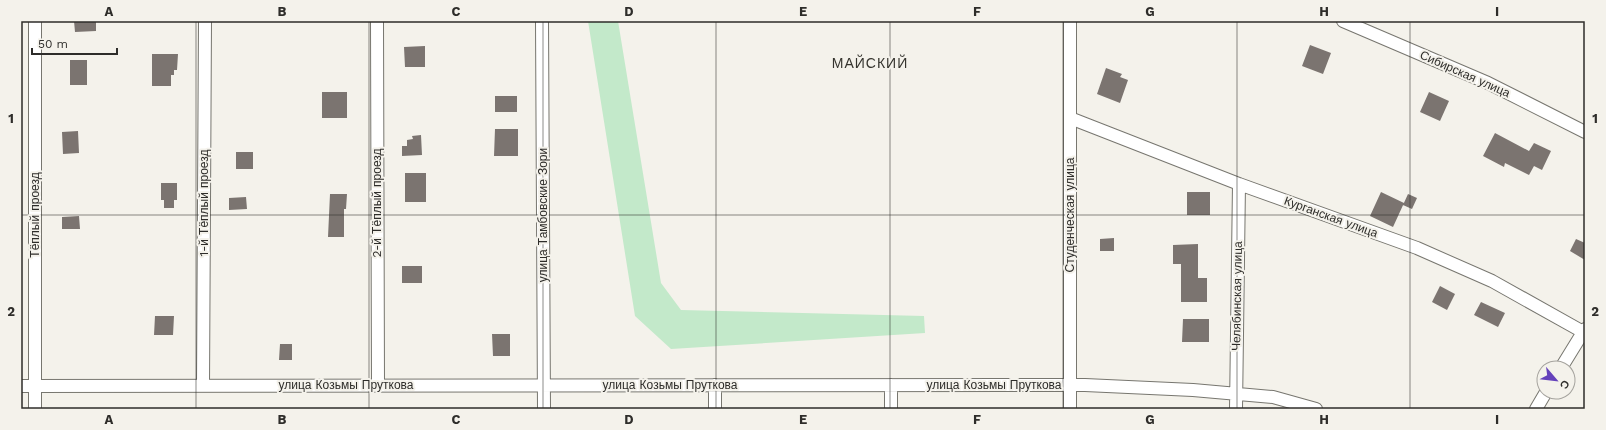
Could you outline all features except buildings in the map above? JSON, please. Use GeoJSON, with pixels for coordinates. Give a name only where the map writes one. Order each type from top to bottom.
{"type":"FeatureCollection","features":[{"type":"Feature","properties":{"kind":"street","name":"Тёплый проезд"},"geometry":{"type":"LineString","coordinates":[[35,21],[36,409]]}},
{"type":"Feature","properties":{"kind":"street","name":"1-й Тёплый проезд"},"geometry":{"type":"LineString","coordinates":[[203,386],[205,21]]}},
{"type":"Feature","properties":{"kind":"street","name":"2-й Тёплый проезд"},"geometry":{"type":"LineString","coordinates":[[376,21],[378,385]]}},
{"type":"Feature","properties":{"kind":"street","name":"улица Тамбовские Зори"},"geometry":{"type":"LineString","coordinates":[[542,21],[544,409]]}},
{"type":"Feature","properties":{"kind":"street","name":"Студенческая улица"},"geometry":{"type":"LineString","coordinates":[[1070,21],[1070,409]]}},
{"type":"Feature","properties":{"kind":"street","name":"Сибирская улица"},"geometry":{"type":"LineString","coordinates":[[1343,21],[1488,83],[1585,132]]}},
{"type":"Feature","properties":{"kind":"street","name":"Курганская улица"},"geometry":{"type":"LineString","coordinates":[[1070,118],[1238,184],[1417,248],[1492,281],[1584,331]]}},
{"type":"Feature","properties":{"kind":"street","name":"Челябинская улица"},"geometry":{"type":"LineString","coordinates":[[1236,409],[1238,184]]}},
{"type":"Feature","properties":{"kind":"street"},"geometry":{"type":"LineString","coordinates":[[1566,360],[1584,331]]}},
{"type":"Feature","properties":{"kind":"street"},"geometry":{"type":"LineString","coordinates":[[715,385],[715,409]]}},
{"type":"Feature","properties":{"kind":"street"},"geometry":{"type":"LineString","coordinates":[[890,385],[891,409]]}},
{"type":"Feature","properties":{"kind":"street","name":"улица Козьмы Пруткова"},"geometry":{"type":"LineString","coordinates":[[21,386],[1070,385],[1236,393],[1273,397],[1316,409]]}},
{"type":"Feature","properties":{"kind":"street"},"geometry":{"type":"LineString","coordinates":[[1536,409],[1541,400]]}},
{"type":"Feature","properties":{"kind":"green space"},"geometry":{"type":"Polygon","coordinates":[[[588,21],[618,21],[661,283],[681,310],[924,316],[925,333],[671,349],[635,316],[588,21]]]}},
{"type":"Feature","properties":{"kind":"district","name":"МАЙСКИЙ"},"geometry":{"type":"Point","coordinates":[870,63]}}]}
